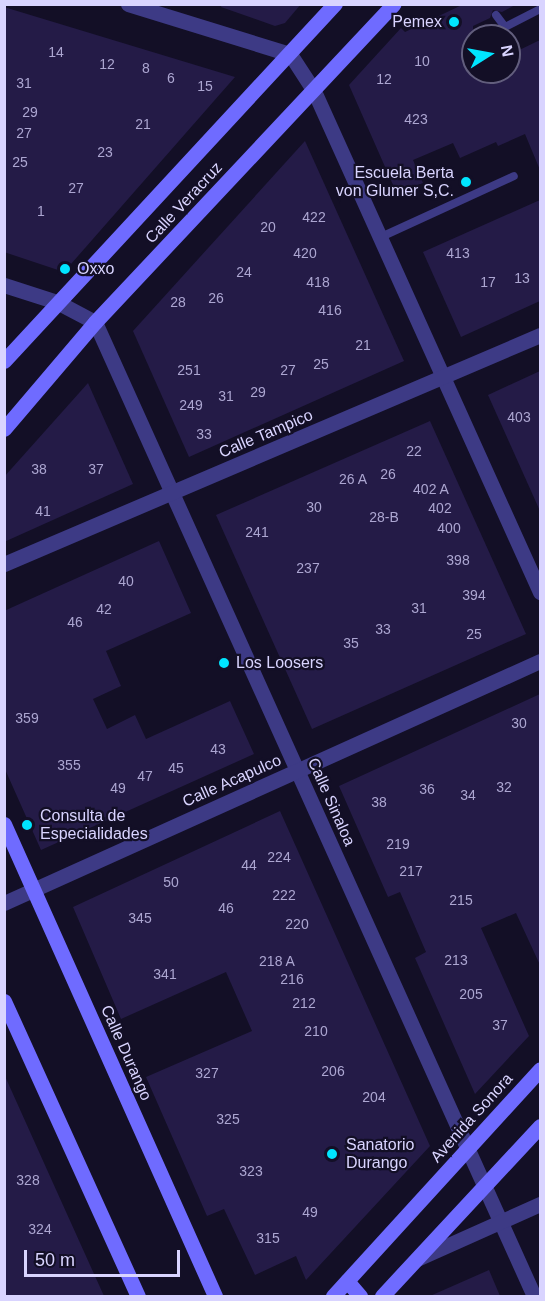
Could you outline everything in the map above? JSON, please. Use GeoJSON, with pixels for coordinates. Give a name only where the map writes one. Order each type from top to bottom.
{"type":"FeatureCollection","features":[{"type":"Feature","properties":{"kind":"main road","name":"Calle Veracruz"},"geometry":{"type":"LineString","coordinates":[[4,361],[335,4]]}},
{"type":"Feature","properties":{"kind":"main road","name":"Calle Veracruz"},"geometry":{"type":"LineString","coordinates":[[4,429],[96,322],[394,4]]}},
{"type":"Feature","properties":{"kind":"main road","name":"Calle Durango"},"geometry":{"type":"LineString","coordinates":[[4,824],[215,1296]]}},
{"type":"Feature","properties":{"kind":"main road"},"geometry":{"type":"LineString","coordinates":[[4,1001],[138,1296]]}},
{"type":"Feature","properties":{"kind":"main road","name":"Avenida Sonora"},"geometry":{"type":"LineString","coordinates":[[333,1296],[540,1069]]}},
{"type":"Feature","properties":{"kind":"main road"},"geometry":{"type":"LineString","coordinates":[[382,1296],[413,1260],[540,1126]]}},
{"type":"Feature","properties":{"kind":"main road"},"geometry":{"type":"LineString","coordinates":[[347,1281],[360,1296]]}},
{"type":"Feature","properties":{"kind":"street"},"geometry":{"type":"LineString","coordinates":[[133,5],[290,54],[314,91],[445,377],[540,592]]}},
{"type":"Feature","properties":{"kind":"street"},"geometry":{"type":"LineString","coordinates":[[4,285],[57,302],[96,322]]}},
{"type":"Feature","properties":{"kind":"street","name":"Calle Sinaloa"},"geometry":{"type":"LineString","coordinates":[[96,322],[534,1296]]}},
{"type":"Feature","properties":{"kind":"street","name":"Calle Tampico"},"geometry":{"type":"LineString","coordinates":[[4,564],[540,335]]}},
{"type":"Feature","properties":{"kind":"street","name":"Calle Acapulco"},"geometry":{"type":"LineString","coordinates":[[4,903],[540,661]]}},
{"type":"Feature","properties":{"kind":"street"},"geometry":{"type":"LineString","coordinates":[[413,1260],[540,1204]]}},
{"type":"Feature","properties":{"kind":"lane"},"geometry":{"type":"LineString","coordinates":[[495,15],[505,27],[540,9]]}},
{"type":"Feature","properties":{"kind":"lane"},"geometry":{"type":"LineString","coordinates":[[381,237],[514,176]]}},
{"type":"Feature","properties":{"kind":"building"},"geometry":{"type":"Polygon","coordinates":[[[222,4],[301,4],[285,23],[275,26],[221,7],[222,4]]]}},
{"type":"Feature","properties":{"kind":"building"},"geometry":{"type":"Polygon","coordinates":[[[464,4],[517,4],[502,12],[493,10],[490,18],[477,24],[461,24],[461,84],[521,84],[521,49],[540,40],[540,170],[525,134],[498,146],[496,142],[460,158],[453,143],[413,160],[423,183],[397,194],[349,85],[401,28],[405,32],[464,4]]]}},
{"type":"Feature","properties":{"kind":"building"},"geometry":{"type":"Polygon","coordinates":[[[4,7],[235,77],[64,272],[4,252],[4,7]]]}},
{"type":"Feature","properties":{"kind":"building"},"geometry":{"type":"Polygon","coordinates":[[[305,141],[404,361],[189,457],[133,331],[305,141]]]}},
{"type":"Feature","properties":{"kind":"building"},"geometry":{"type":"Polygon","coordinates":[[[540,200],[540,301],[461,337],[423,252],[540,200]]]}},
{"type":"Feature","properties":{"kind":"building"},"geometry":{"type":"Polygon","coordinates":[[[540,371],[540,511],[488,395],[540,371]]]}},
{"type":"Feature","properties":{"kind":"building"},"geometry":{"type":"Polygon","coordinates":[[[88,383],[133,484],[4,542],[4,477],[88,383]]]}},
{"type":"Feature","properties":{"kind":"building"},"geometry":{"type":"Polygon","coordinates":[[[430,421],[526,634],[312,729],[216,515],[430,421]]]}},
{"type":"Feature","properties":{"kind":"building"},"geometry":{"type":"Polygon","coordinates":[[[159,541],[191,613],[106,651],[121,686],[93,699],[107,729],[135,715],[146,739],[230,701],[254,754],[41,850],[4,767],[4,611],[159,541]]]}},
{"type":"Feature","properties":{"kind":"building"},"geometry":{"type":"Polygon","coordinates":[[[540,694],[540,965],[516,913],[481,928],[529,1036],[475,1094],[415,958],[426,952],[400,892],[388,897],[339,786],[540,694]]]}},
{"type":"Feature","properties":{"kind":"building"},"geometry":{"type":"Polygon","coordinates":[[[280,811],[430,1146],[306,1280],[296,1256],[255,1275],[224,1209],[207,1216],[146,1077],[252,1031],[226,972],[121,1019],[73,907],[280,811]]]}},
{"type":"Feature","properties":{"kind":"building"},"geometry":{"type":"Polygon","coordinates":[[[4,1074],[53,1183],[104,1296],[4,1296],[4,1074]]]}},
{"type":"Feature","properties":{"kind":"building"},"geometry":{"type":"Polygon","coordinates":[[[489,1270],[500,1296],[430,1296],[489,1270]]]}},
{"type":"Feature","properties":{"kind":"place","name":"Pemex"},"geometry":{"type":"Point","coordinates":[454,22]}},
{"type":"Feature","properties":{"kind":"place","name":"Escuela Berta von Glumer S,C."},"geometry":{"type":"Point","coordinates":[466,182]}},
{"type":"Feature","properties":{"kind":"place","name":"Oxxo"},"geometry":{"type":"Point","coordinates":[65,269]}},
{"type":"Feature","properties":{"kind":"place","name":"Los Loosers"},"geometry":{"type":"Point","coordinates":[224,663]}},
{"type":"Feature","properties":{"kind":"place","name":"Consulta de Especialidades"},"geometry":{"type":"Point","coordinates":[27,825]}},
{"type":"Feature","properties":{"kind":"place","name":"Sanatorio Durango"},"geometry":{"type":"Point","coordinates":[332,1154]}}]}
